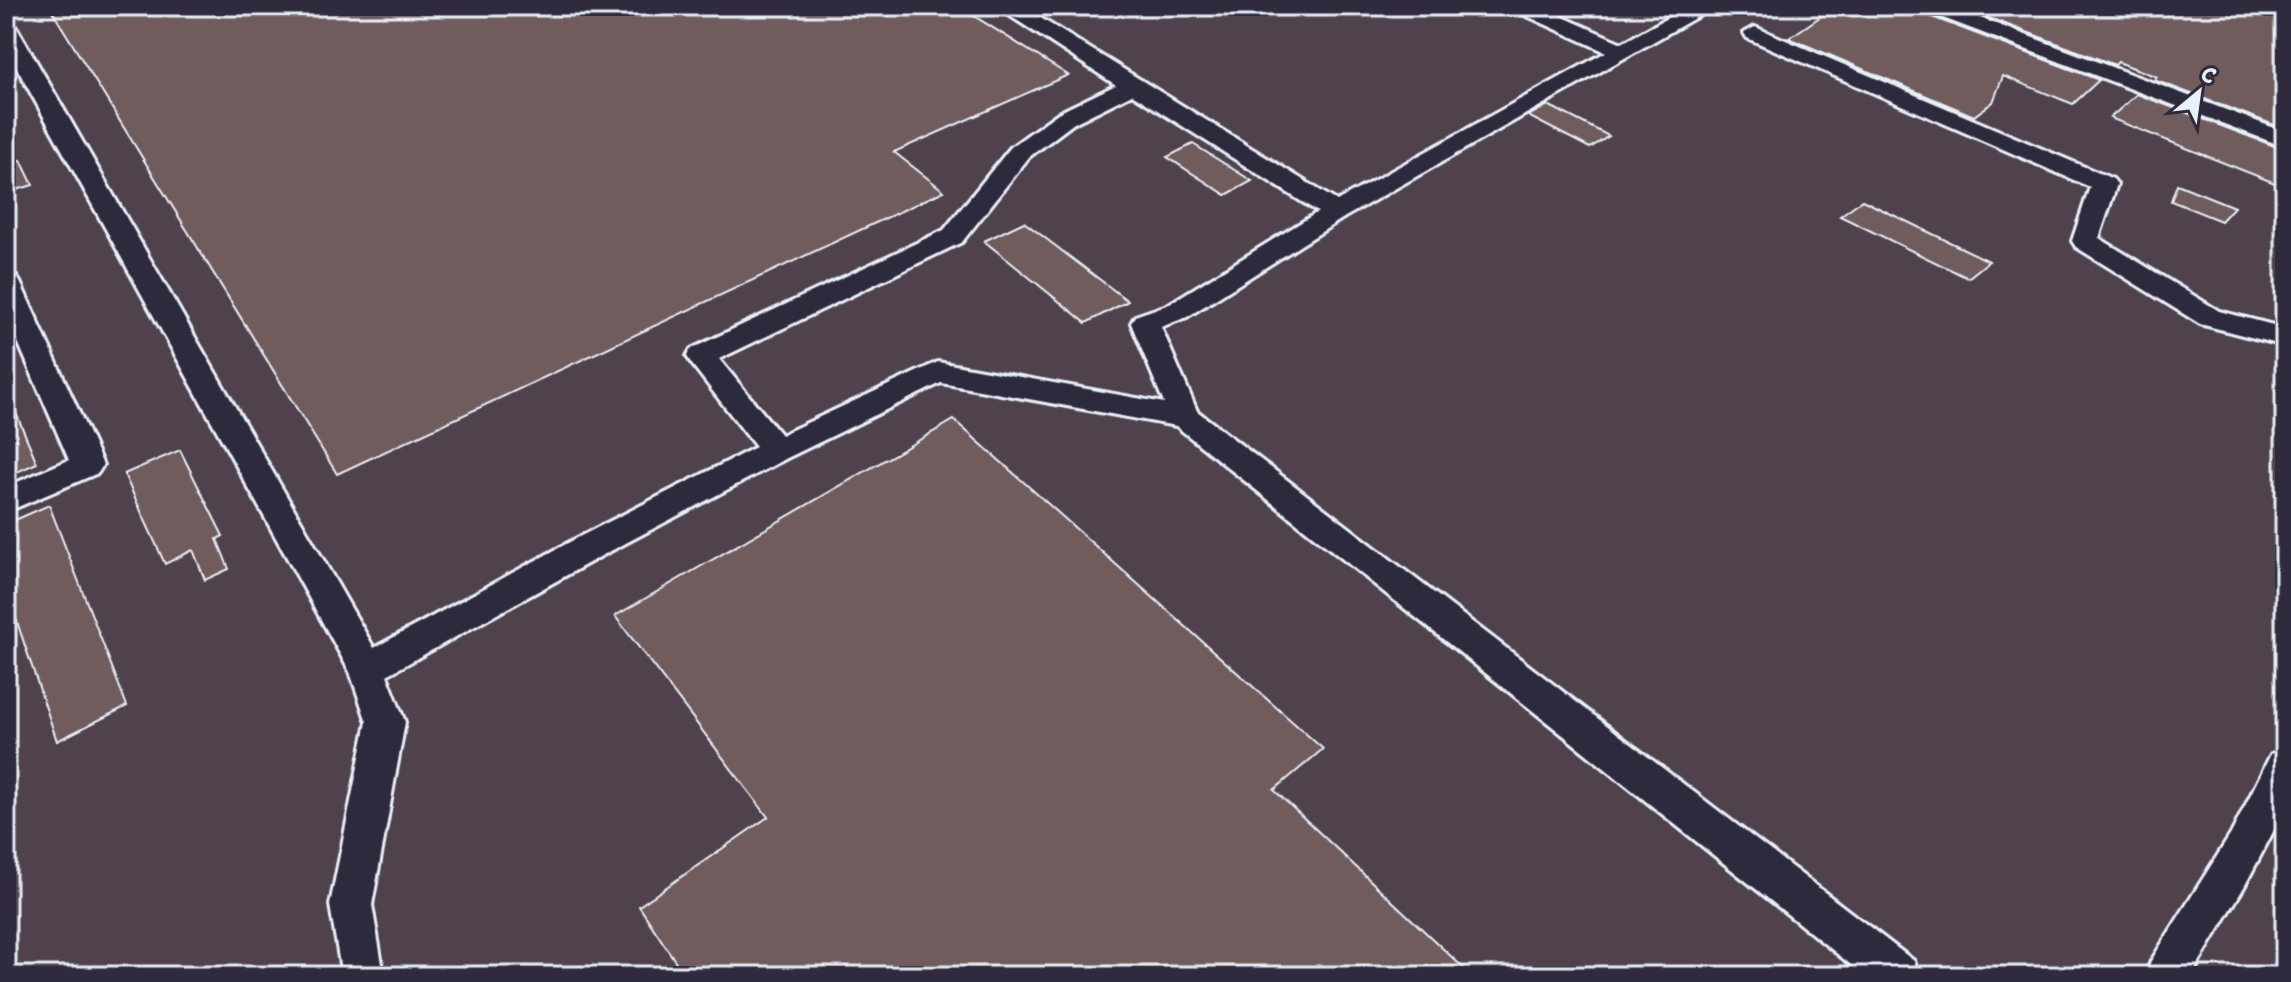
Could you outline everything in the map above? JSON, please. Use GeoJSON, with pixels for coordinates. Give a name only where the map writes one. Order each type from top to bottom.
{"type":"FeatureCollection","features":[{"type":"Feature","properties":{"kind":"lane"},"geometry":{"type":"LineString","coordinates":[[1006,6],[1336,212]]}},
{"type":"Feature","properties":{"kind":"lane"},"geometry":{"type":"LineString","coordinates":[[1521,6],[1623,52]]}},
{"type":"Feature","properties":{"kind":"lane"},"geometry":{"type":"LineString","coordinates":[[1929,6],[2285,140]]}},
{"type":"Feature","properties":{"kind":"lane"},"geometry":{"type":"LineString","coordinates":[[1185,417],[1145,323],[1177,311],[1336,212],[1623,52],[1689,9]]}},
{"type":"Feature","properties":{"kind":"lane"},"geometry":{"type":"LineString","coordinates":[[6,28],[367,669],[386,722],[351,905],[363,976]]}},
{"type":"Feature","properties":{"kind":"lane"},"geometry":{"type":"LineString","coordinates":[[1755,33],[2104,184],[2085,241],[2210,318],[2285,337]]}},
{"type":"Feature","properties":{"kind":"lane"},"geometry":{"type":"LineString","coordinates":[[776,450],[701,356],[953,236],[1020,152],[1066,118],[1133,85]]}},
{"type":"Feature","properties":{"kind":"lane"},"geometry":{"type":"LineString","coordinates":[[6,282],[87,465],[6,500]]}},
{"type":"Feature","properties":{"kind":"lane"},"geometry":{"type":"LineString","coordinates":[[367,669],[591,546],[776,450],[938,372],[1185,417],[1899,976]]}},
{"type":"Feature","properties":{"kind":"lane"},"geometry":{"type":"LineString","coordinates":[[2166,976],[2271,801],[2285,766]]}},
{"type":"Feature","properties":{"kind":"shaded area"},"geometry":{"type":"Polygon","coordinates":[[[6,6],[2285,6],[2285,976],[6,976],[6,6]]]}},
{"type":"Feature","properties":{"kind":"building"},"geometry":{"type":"Polygon","coordinates":[[[49,6],[958,6],[1068,75],[894,152],[944,191],[337,474],[49,6]]]}},
{"type":"Feature","properties":{"kind":"building"},"geometry":{"type":"Polygon","coordinates":[[[1836,6],[1915,6],[1921,13],[2099,80],[2073,104],[2003,76],[1993,102],[1974,116],[1789,38],[1836,6]]]}},
{"type":"Feature","properties":{"kind":"building"},"geometry":{"type":"Polygon","coordinates":[[[1957,6],[2285,6],[2285,129],[2154,80],[2157,77],[2118,62],[2115,65],[1957,6]]]}},
{"type":"Feature","properties":{"kind":"building"},"geometry":{"type":"Polygon","coordinates":[[[2137,94],[2285,150],[2285,187],[2110,118],[2137,94]]]}},
{"type":"Feature","properties":{"kind":"building"},"geometry":{"type":"Polygon","coordinates":[[[1548,105],[1609,136],[1590,148],[1528,116],[1548,105]]]}},
{"type":"Feature","properties":{"kind":"building"},"geometry":{"type":"Polygon","coordinates":[[[1193,144],[1252,181],[1226,195],[1167,157],[1193,144]]]}},
{"type":"Feature","properties":{"kind":"building"},"geometry":{"type":"Polygon","coordinates":[[[21,160],[33,185],[6,193],[6,165],[21,160]]]}},
{"type":"Feature","properties":{"kind":"building"},"geometry":{"type":"Polygon","coordinates":[[[2177,184],[2234,207],[2221,221],[2171,201],[2177,184]]]}},
{"type":"Feature","properties":{"kind":"building"},"geometry":{"type":"Polygon","coordinates":[[[1862,200],[1989,261],[1968,278],[1840,216],[1862,200]]]}},
{"type":"Feature","properties":{"kind":"building"},"geometry":{"type":"Polygon","coordinates":[[[1024,222],[1128,301],[1086,323],[984,241],[1024,222]]]}},
{"type":"Feature","properties":{"kind":"building"},"geometry":{"type":"Polygon","coordinates":[[[6,389],[37,463],[6,477],[6,389]]]}},
{"type":"Feature","properties":{"kind":"building"},"geometry":{"type":"Polygon","coordinates":[[[954,420],[1323,749],[1274,790],[1472,976],[685,976],[639,906],[768,817],[615,616],[954,420]]]}},
{"type":"Feature","properties":{"kind":"building"},"geometry":{"type":"Polygon","coordinates":[[[180,450],[223,536],[217,539],[229,569],[205,580],[193,550],[165,564],[124,474],[180,450]]]}},
{"type":"Feature","properties":{"kind":"building"},"geometry":{"type":"Polygon","coordinates":[[[49,505],[127,706],[57,741],[6,589],[6,524],[49,505]]]}}]}
